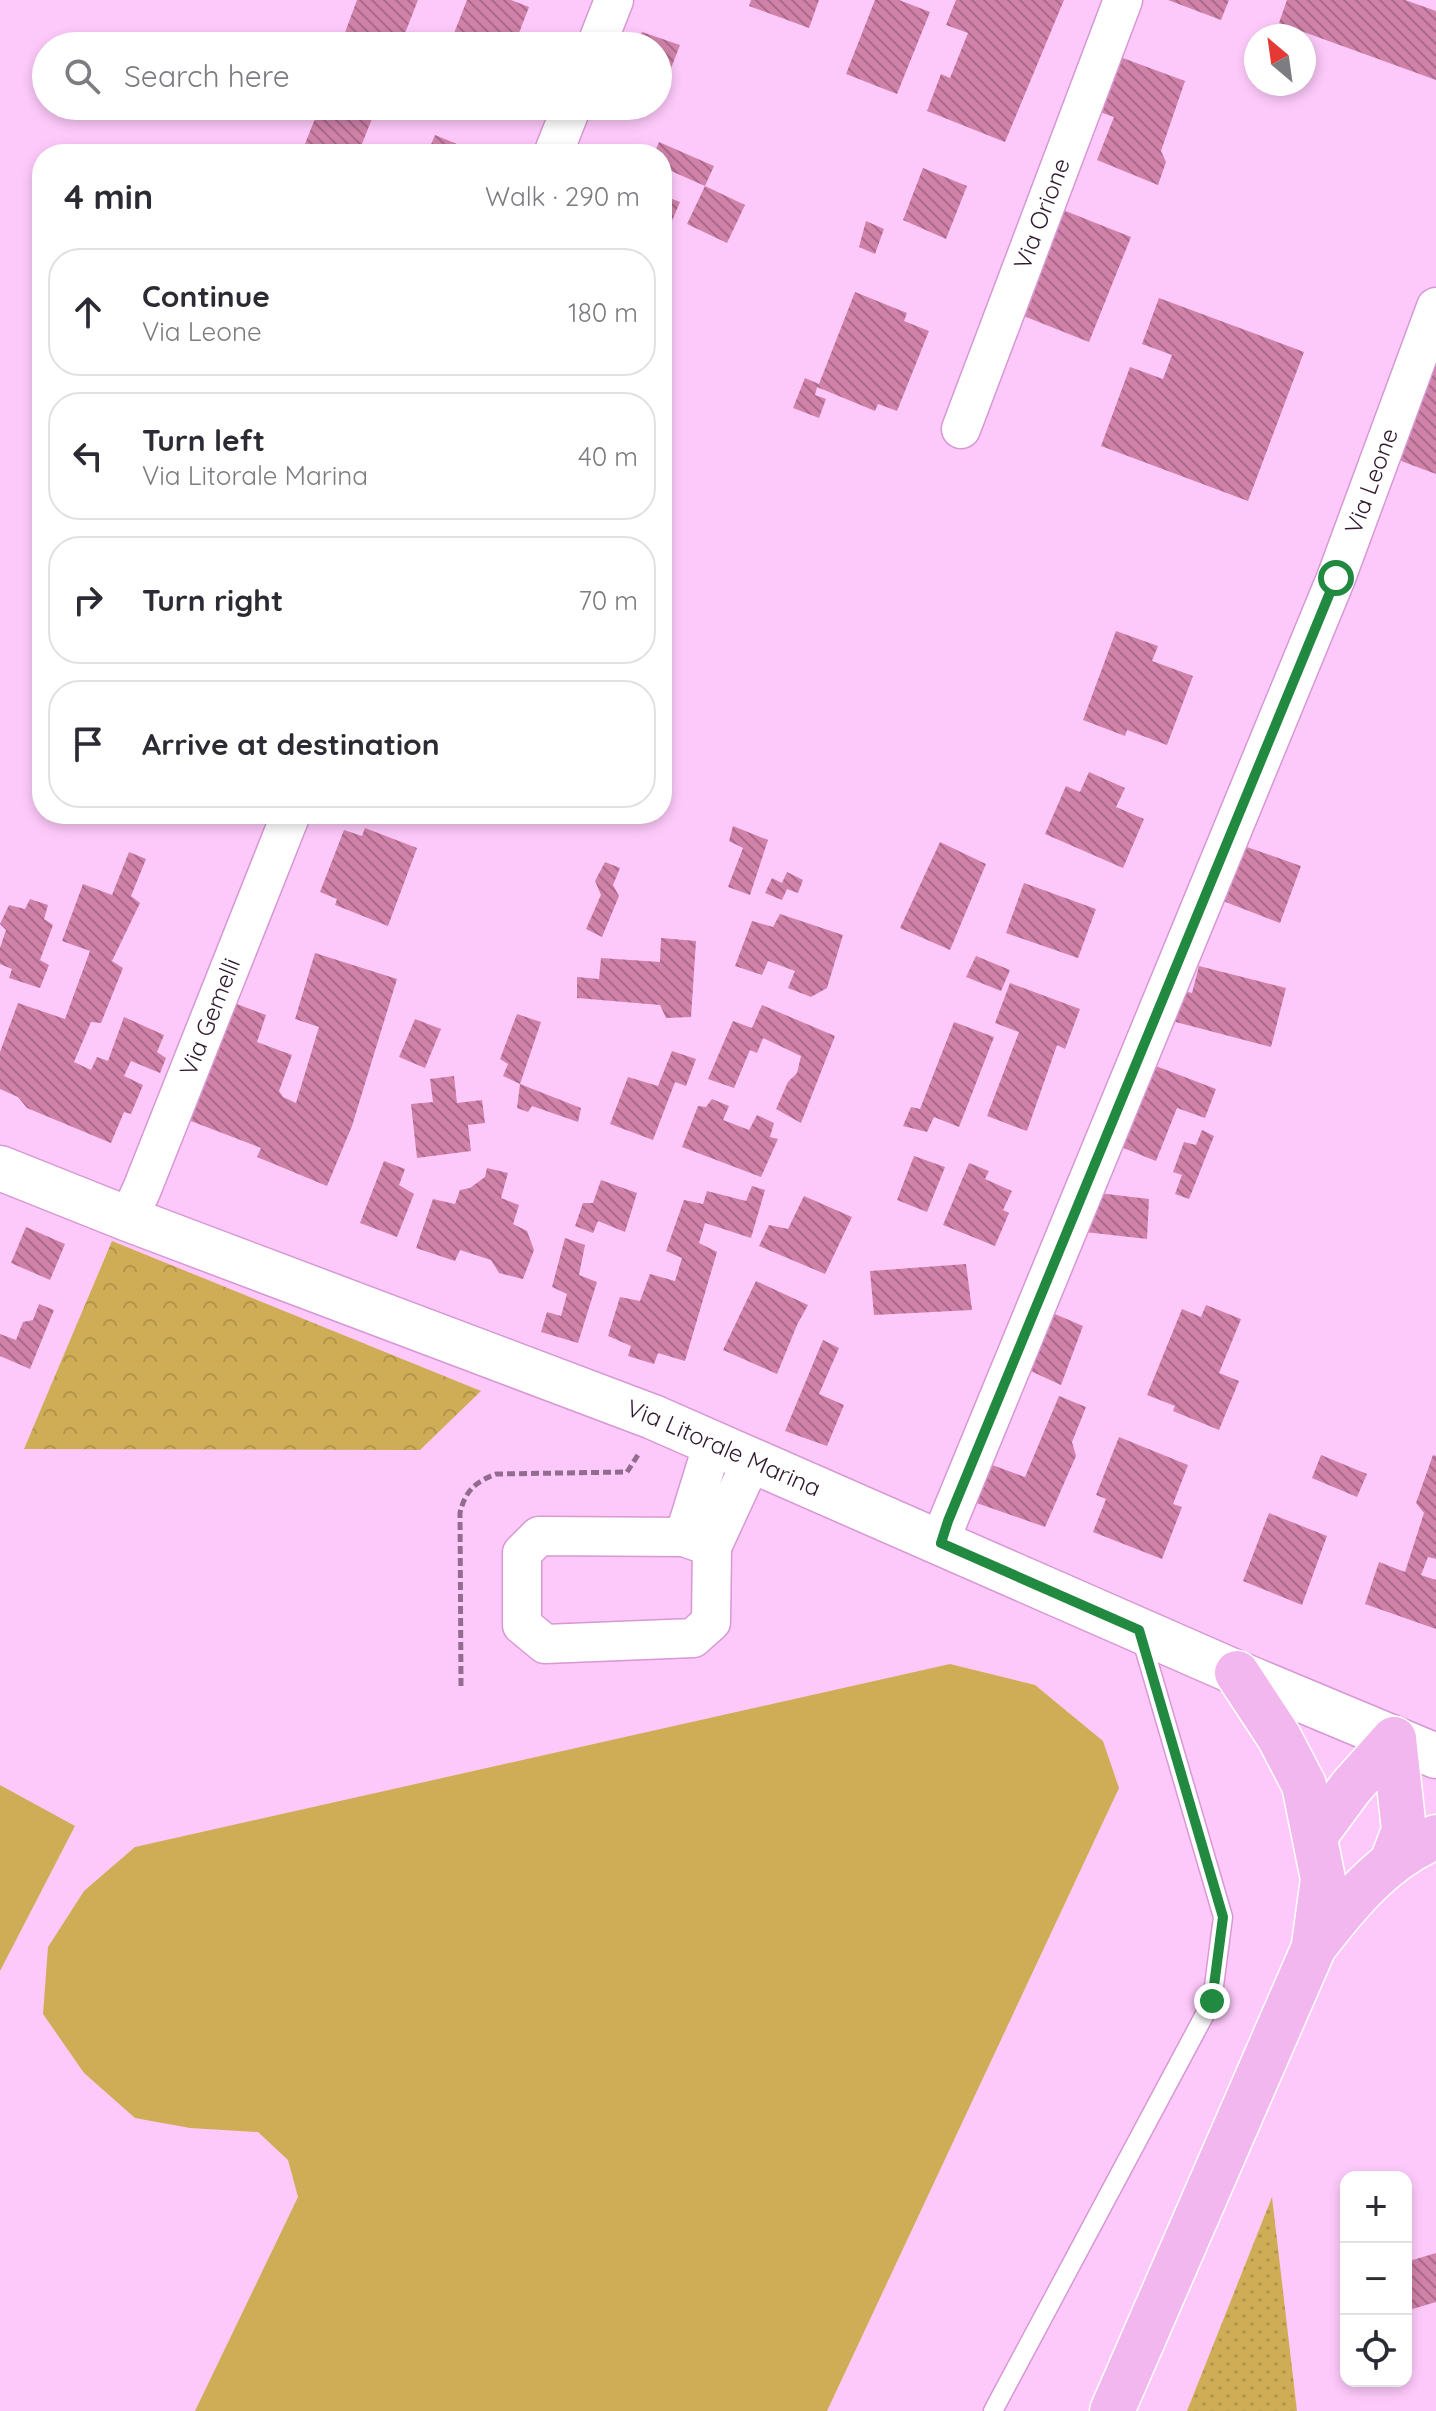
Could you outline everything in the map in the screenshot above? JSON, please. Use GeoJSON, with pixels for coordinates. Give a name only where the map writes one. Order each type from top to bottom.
{"type":"FeatureCollection","features":[{"type":"Feature","properties":{"kind":"highway"},"geometry":{"type":"LineString","coordinates":[[1237,1673],[1279,1737],[1304,1785],[1323,1879],[1314,1947]]}},
{"type":"Feature","properties":{"kind":"highway"},"geometry":{"type":"LineString","coordinates":[[1315,1836],[1351,1787],[1394,1739]]}},
{"type":"Feature","properties":{"kind":"highway"},"geometry":{"type":"LineString","coordinates":[[1392,1862],[1404,1830],[1394,1739]]}},
{"type":"Feature","properties":{"kind":"highway"},"geometry":{"type":"LineString","coordinates":[[1112,2411],[1314,1947],[1351,1898],[1392,1862],[1436,1837]]}},
{"type":"Feature","properties":{"kind":"street"},"geometry":{"type":"LineString","coordinates":[[601,32],[614,0]]}},
{"type":"Feature","properties":{"kind":"street","name":"Via Orione"},"geometry":{"type":"LineString","coordinates":[[961,429],[1123,0]]}},
{"type":"Feature","properties":{"kind":"street"},"geometry":{"type":"LineString","coordinates":[[557,144],[566,120]]}},
{"type":"Feature","properties":{"kind":"street","name":"Via Leone"},"geometry":{"type":"LineString","coordinates":[[941,1543],[1336,578],[1436,307]]}},
{"type":"Feature","properties":{"kind":"street","name":"Via Gemelli"},"geometry":{"type":"LineString","coordinates":[[128,1219],[287,824]]}},
{"type":"Feature","properties":{"kind":"street","name":"Via Litorale Marina"},"geometry":{"type":"LineString","coordinates":[[0,1168],[653,1417],[1237,1673],[1436,1756]]}},
{"type":"Feature","properties":{"kind":"street"},"geometry":{"type":"LineString","coordinates":[[698,1542],[539,1536],[522,1553],[522,1625],[545,1644],[693,1638],[711,1622],[698,1542],[732,1451]]}},
{"type":"Feature","properties":{"kind":"lane"},"geometry":{"type":"LineString","coordinates":[[993,2411],[1212,2001],[1223,1917],[1139,1630]]}},
{"type":"Feature","properties":{"kind":"green space"},"geometry":{"type":"Polygon","coordinates":[[[112,1241],[481,1391],[420,1450],[24,1449],[112,1241]]]}},
{"type":"Feature","properties":{"kind":"green space"},"geometry":{"type":"Polygon","coordinates":[[[950,1664],[1035,1685],[1103,1741],[1119,1788],[827,2411],[195,2411],[298,2197],[288,2160],[258,2132],[190,2128],[135,2118],[84,2073],[43,2014],[48,1947],[84,1891],[135,1847],[950,1664]]]}},
{"type":"Feature","properties":{"kind":"green space"},"geometry":{"type":"Polygon","coordinates":[[[0,1785],[75,1826],[0,1971],[0,1785]]]}},
{"type":"Feature","properties":{"kind":"green space"},"geometry":{"type":"Polygon","coordinates":[[[1272,2197],[1297,2411],[1187,2411],[1272,2197]]]}},
{"type":"Feature","properties":{"kind":"building"},"geometry":{"type":"Polygon","coordinates":[[[357,0],[418,0],[405,32],[345,32],[357,0]]]}},
{"type":"Feature","properties":{"kind":"building"},"geometry":{"type":"Polygon","coordinates":[[[467,0],[511,0],[529,7],[519,32],[454,32],[467,0]]]}},
{"type":"Feature","properties":{"kind":"building"},"geometry":{"type":"Polygon","coordinates":[[[751,0],[819,0],[809,28],[749,6],[751,0]]]}},
{"type":"Feature","properties":{"kind":"building"},"geometry":{"type":"Polygon","coordinates":[[[875,0],[899,0],[930,12],[897,94],[846,74],[875,0]]]}},
{"type":"Feature","properties":{"kind":"building"},"geometry":{"type":"Polygon","coordinates":[[[956,0],[1064,0],[1005,142],[927,111],[941,74],[950,78],[968,33],[946,25],[956,0]]]}},
{"type":"Feature","properties":{"kind":"building"},"geometry":{"type":"Polygon","coordinates":[[[1168,0],[1229,0],[1221,20],[1168,0]]]}},
{"type":"Feature","properties":{"kind":"building"},"geometry":{"type":"Polygon","coordinates":[[[1287,0],[1405,0],[1436,11],[1436,80],[1316,36],[1316,24],[1279,23],[1287,0]]]}},
{"type":"Feature","properties":{"kind":"building"},"geometry":{"type":"Polygon","coordinates":[[[672,42],[680,45],[672,66],[672,42]]]}},
{"type":"Feature","properties":{"kind":"building"},"geometry":{"type":"Polygon","coordinates":[[[1120,57],[1185,81],[1161,151],[1166,162],[1158,185],[1097,160],[1114,117],[1100,112],[1120,57]]]}},
{"type":"Feature","properties":{"kind":"building"},"geometry":{"type":"Polygon","coordinates":[[[314,120],[371,120],[362,144],[305,144],[314,120]]]}},
{"type":"Feature","properties":{"kind":"building"},"geometry":{"type":"Polygon","coordinates":[[[435,135],[457,144],[431,144],[435,135]]]}},
{"type":"Feature","properties":{"kind":"building"},"geometry":{"type":"Polygon","coordinates":[[[672,148],[714,166],[705,186],[672,171],[672,148]]]}},
{"type":"Feature","properties":{"kind":"building"},"geometry":{"type":"Polygon","coordinates":[[[923,168],[967,186],[946,239],[903,220],[923,168]]]}},
{"type":"Feature","properties":{"kind":"building"},"geometry":{"type":"Polygon","coordinates":[[[705,186],[745,205],[727,243],[687,224],[705,186]]]}},
{"type":"Feature","properties":{"kind":"building"},"geometry":{"type":"Polygon","coordinates":[[[672,199],[680,202],[672,221],[672,199]]]}},
{"type":"Feature","properties":{"kind":"building"},"geometry":{"type":"Polygon","coordinates":[[[1058,208],[1131,237],[1089,342],[1016,313],[1058,208]]]}},
{"type":"Feature","properties":{"kind":"building"},"geometry":{"type":"Polygon","coordinates":[[[866,221],[884,229],[875,254],[859,247],[866,221]]]}},
{"type":"Feature","properties":{"kind":"building"},"geometry":{"type":"Polygon","coordinates":[[[855,292],[907,313],[904,321],[929,331],[897,411],[878,404],[875,411],[817,387],[815,395],[826,399],[819,418],[793,408],[805,378],[819,384],[855,292]]]}},
{"type":"Feature","properties":{"kind":"building"},"geometry":{"type":"Polygon","coordinates":[[[1159,298],[1304,352],[1248,501],[1101,446],[1130,367],[1163,379],[1172,355],[1142,344],[1159,298]]]}},
{"type":"Feature","properties":{"kind":"building"},"geometry":{"type":"Polygon","coordinates":[[[1436,360],[1436,474],[1385,455],[1436,360]]]}},
{"type":"Feature","properties":{"kind":"building"},"geometry":{"type":"Polygon","coordinates":[[[1116,631],[1158,646],[1152,661],[1193,676],[1167,745],[1127,730],[1125,736],[1083,720],[1116,631]]]}},
{"type":"Feature","properties":{"kind":"building"},"geometry":{"type":"Polygon","coordinates":[[[1089,772],[1125,788],[1116,807],[1144,819],[1123,868],[1045,834],[1066,786],[1080,792],[1089,772]]]}},
{"type":"Feature","properties":{"kind":"building"},"geometry":{"type":"Polygon","coordinates":[[[733,826],[768,840],[750,895],[728,887],[743,848],[729,841],[733,826]]]}},
{"type":"Feature","properties":{"kind":"building"},"geometry":{"type":"Polygon","coordinates":[[[365,828],[417,848],[388,926],[335,905],[337,899],[320,892],[344,830],[362,836],[365,828]]]}},
{"type":"Feature","properties":{"kind":"building"},"geometry":{"type":"Polygon","coordinates":[[[940,842],[986,864],[950,950],[900,928],[940,842]]]}},
{"type":"Feature","properties":{"kind":"building"},"geometry":{"type":"Polygon","coordinates":[[[1244,846],[1301,866],[1280,923],[1223,901],[1244,846]]]}},
{"type":"Feature","properties":{"kind":"building"},"geometry":{"type":"Polygon","coordinates":[[[129,852],[146,859],[131,896],[140,903],[112,961],[123,968],[101,1023],[91,1022],[74,1062],[91,1070],[97,1057],[108,1061],[124,1017],[164,1035],[157,1052],[166,1058],[160,1073],[131,1061],[124,1076],[143,1085],[131,1114],[124,1112],[111,1143],[27,1108],[18,1097],[0,1089],[0,1052],[18,1003],[65,1019],[90,951],[62,941],[83,884],[112,895],[129,852]]]}},
{"type":"Feature","properties":{"kind":"building"},"geometry":{"type":"Polygon","coordinates":[[[605,862],[620,868],[613,885],[619,896],[602,937],[586,929],[601,895],[595,881],[605,862]]]}},
{"type":"Feature","properties":{"kind":"building"},"geometry":{"type":"Polygon","coordinates":[[[787,872],[803,880],[798,893],[787,889],[782,900],[765,893],[772,878],[782,883],[787,872]]]}},
{"type":"Feature","properties":{"kind":"building"},"geometry":{"type":"Polygon","coordinates":[[[1024,883],[1096,909],[1078,958],[1006,933],[1024,883]]]}},
{"type":"Feature","properties":{"kind":"building"},"geometry":{"type":"Polygon","coordinates":[[[30,899],[48,905],[44,919],[53,925],[40,960],[49,965],[40,988],[9,978],[12,969],[0,964],[0,948],[6,930],[0,924],[9,905],[25,909],[30,899]]]}},
{"type":"Feature","properties":{"kind":"building"},"geometry":{"type":"Polygon","coordinates":[[[780,914],[843,935],[827,988],[811,997],[788,988],[795,971],[768,961],[762,975],[735,966],[752,921],[773,927],[780,914]]]}},
{"type":"Feature","properties":{"kind":"building"},"geometry":{"type":"Polygon","coordinates":[[[661,938],[696,941],[691,1017],[666,1018],[660,1005],[577,998],[577,977],[599,979],[601,958],[660,962],[661,938]]]}},
{"type":"Feature","properties":{"kind":"building"},"geometry":{"type":"Polygon","coordinates":[[[315,953],[397,979],[352,1126],[327,1186],[257,1157],[261,1148],[183,1118],[226,1000],[266,1015],[257,1042],[292,1055],[279,1091],[283,1097],[296,1103],[319,1027],[295,1019],[315,953]]]}},
{"type":"Feature","properties":{"kind":"building"},"geometry":{"type":"Polygon","coordinates":[[[976,956],[1010,970],[1001,991],[966,977],[976,956]]]}},
{"type":"Feature","properties":{"kind":"building"},"geometry":{"type":"Polygon","coordinates":[[[1199,966],[1286,988],[1271,1047],[1168,1020],[1176,989],[1192,993],[1199,966]]]}},
{"type":"Feature","properties":{"kind":"building"},"geometry":{"type":"Polygon","coordinates":[[[1010,983],[1080,1009],[1065,1049],[1057,1045],[1027,1131],[987,1116],[1019,1032],[995,1023],[1010,983]]]}},
{"type":"Feature","properties":{"kind":"building"},"geometry":{"type":"Polygon","coordinates":[[[762,1005],[835,1036],[801,1123],[776,1109],[788,1082],[797,1073],[801,1056],[763,1038],[757,1053],[750,1050],[734,1088],[708,1079],[733,1021],[752,1028],[762,1005]]]}},
{"type":"Feature","properties":{"kind":"building"},"geometry":{"type":"Polygon","coordinates":[[[517,1014],[541,1022],[520,1084],[503,1076],[508,1064],[500,1059],[517,1014]]]}},
{"type":"Feature","properties":{"kind":"building"},"geometry":{"type":"Polygon","coordinates":[[[415,1019],[441,1029],[425,1068],[399,1057],[415,1019]]]}},
{"type":"Feature","properties":{"kind":"building"},"geometry":{"type":"Polygon","coordinates":[[[954,1022],[994,1037],[959,1127],[934,1117],[927,1132],[903,1126],[911,1107],[920,1109],[954,1022]]]}},
{"type":"Feature","properties":{"kind":"building"},"geometry":{"type":"Polygon","coordinates":[[[672,1051],[696,1059],[686,1086],[675,1082],[653,1140],[610,1124],[628,1077],[658,1086],[672,1051]]]}},
{"type":"Feature","properties":{"kind":"building"},"geometry":{"type":"Polygon","coordinates":[[[1148,1063],[1216,1089],[1205,1118],[1177,1108],[1156,1161],[1111,1143],[1148,1063]]]}},
{"type":"Feature","properties":{"kind":"building"},"geometry":{"type":"Polygon","coordinates":[[[454,1076],[457,1103],[482,1100],[485,1123],[468,1125],[471,1151],[417,1158],[411,1104],[433,1102],[430,1079],[454,1076]]]}},
{"type":"Feature","properties":{"kind":"building"},"geometry":{"type":"Polygon","coordinates":[[[520,1084],[581,1108],[578,1122],[532,1106],[528,1112],[517,1108],[520,1084]]]}},
{"type":"Feature","properties":{"kind":"building"},"geometry":{"type":"Polygon","coordinates":[[[712,1099],[729,1106],[723,1120],[749,1130],[757,1115],[774,1123],[770,1137],[778,1139],[761,1177],[682,1147],[698,1106],[706,1107],[712,1099]]]}},
{"type":"Feature","properties":{"kind":"building"},"geometry":{"type":"Polygon","coordinates":[[[1202,1130],[1214,1136],[1189,1199],[1175,1194],[1182,1175],[1173,1172],[1184,1142],[1196,1145],[1202,1130]]]}},
{"type":"Feature","properties":{"kind":"building"},"geometry":{"type":"Polygon","coordinates":[[[914,1156],[945,1167],[927,1212],[897,1200],[914,1156]]]}},
{"type":"Feature","properties":{"kind":"building"},"geometry":{"type":"Polygon","coordinates":[[[384,1161],[405,1169],[399,1185],[414,1194],[397,1237],[360,1223],[384,1161]]]}},
{"type":"Feature","properties":{"kind":"building"},"geometry":{"type":"Polygon","coordinates":[[[969,1163],[989,1171],[985,1179],[1012,1191],[1003,1210],[1009,1213],[995,1246],[943,1225],[969,1163]]]}},
{"type":"Feature","properties":{"kind":"building"},"geometry":{"type":"Polygon","coordinates":[[[487,1168],[508,1173],[501,1198],[519,1205],[513,1224],[527,1231],[534,1250],[523,1279],[499,1273],[491,1260],[460,1250],[455,1261],[416,1248],[433,1199],[455,1204],[460,1190],[470,1188],[485,1177],[487,1168]]]}},
{"type":"Feature","properties":{"kind":"building"},"geometry":{"type":"Polygon","coordinates":[[[601,1180],[637,1193],[625,1232],[598,1221],[593,1233],[575,1226],[583,1203],[593,1203],[601,1180]]]}},
{"type":"Feature","properties":{"kind":"building"},"geometry":{"type":"Polygon","coordinates":[[[752,1186],[765,1190],[751,1238],[705,1223],[699,1243],[717,1252],[685,1361],[658,1353],[654,1364],[628,1356],[631,1346],[608,1336],[620,1297],[640,1301],[650,1274],[675,1281],[682,1258],[666,1251],[684,1200],[703,1204],[707,1191],[746,1201],[752,1186]]]}},
{"type":"Feature","properties":{"kind":"building"},"geometry":{"type":"Polygon","coordinates":[[[1090,1192],[1149,1199],[1147,1239],[1085,1232],[1090,1192]]]}},
{"type":"Feature","properties":{"kind":"building"},"geometry":{"type":"Polygon","coordinates":[[[804,1196],[852,1217],[825,1274],[759,1246],[769,1225],[788,1229],[804,1196]]]}},
{"type":"Feature","properties":{"kind":"building"},"geometry":{"type":"Polygon","coordinates":[[[26,1227],[65,1244],[50,1280],[11,1263],[26,1227]]]}},
{"type":"Feature","properties":{"kind":"building"},"geometry":{"type":"Polygon","coordinates":[[[565,1238],[585,1245],[579,1275],[597,1282],[578,1343],[541,1332],[547,1312],[561,1316],[567,1294],[552,1287],[565,1238]]]}},
{"type":"Feature","properties":{"kind":"building"},"geometry":{"type":"Polygon","coordinates":[[[966,1264],[972,1310],[874,1315],[870,1271],[966,1264]]]}},
{"type":"Feature","properties":{"kind":"building"},"geometry":{"type":"Polygon","coordinates":[[[756,1281],[808,1305],[777,1374],[723,1350],[756,1281]]]}},
{"type":"Feature","properties":{"kind":"building"},"geometry":{"type":"Polygon","coordinates":[[[39,1304],[54,1310],[30,1369],[0,1356],[0,1334],[16,1340],[23,1322],[33,1320],[39,1304]]]}},
{"type":"Feature","properties":{"kind":"building"},"geometry":{"type":"Polygon","coordinates":[[[1206,1305],[1241,1319],[1219,1373],[1239,1381],[1219,1430],[1173,1411],[1175,1406],[1147,1395],[1182,1309],[1201,1317],[1206,1305]]]}},
{"type":"Feature","properties":{"kind":"building"},"geometry":{"type":"Polygon","coordinates":[[[1048,1311],[1083,1326],[1061,1385],[1024,1368],[1048,1311]]]}},
{"type":"Feature","properties":{"kind":"building"},"geometry":{"type":"Polygon","coordinates":[[[823,1340],[839,1348],[819,1394],[844,1405],[827,1446],[785,1431],[823,1340]]]}},
{"type":"Feature","properties":{"kind":"building"},"geometry":{"type":"Polygon","coordinates":[[[1059,1396],[1086,1407],[1072,1442],[1076,1456],[1045,1527],[968,1500],[984,1462],[1025,1477],[1059,1396]]]}},
{"type":"Feature","properties":{"kind":"building"},"geometry":{"type":"Polygon","coordinates":[[[1119,1437],[1188,1465],[1173,1504],[1182,1507],[1162,1559],[1093,1532],[1106,1499],[1096,1495],[1119,1437]]]}},
{"type":"Feature","properties":{"kind":"building"},"geometry":{"type":"Polygon","coordinates":[[[1321,1455],[1367,1474],[1357,1497],[1312,1478],[1321,1455]]]}},
{"type":"Feature","properties":{"kind":"building"},"geometry":{"type":"Polygon","coordinates":[[[1433,1455],[1436,1456],[1436,1559],[1428,1557],[1421,1575],[1436,1580],[1436,1629],[1365,1604],[1379,1562],[1405,1572],[1424,1513],[1416,1503],[1433,1455]]]}},
{"type":"Feature","properties":{"kind":"building"},"geometry":{"type":"Polygon","coordinates":[[[1269,1513],[1327,1536],[1302,1605],[1243,1581],[1269,1513]]]}},
{"type":"Feature","properties":{"kind":"building"},"geometry":{"type":"Polygon","coordinates":[[[1436,2253],[1436,2302],[1412,2309],[1412,2260],[1436,2253]]]}},
{"type":"Feature","properties":{"kind":"route"},"geometry":{"type":"LineString","coordinates":[[1212,2001],[1223,1917],[1139,1630],[941,1543],[1336,578]]}}]}
